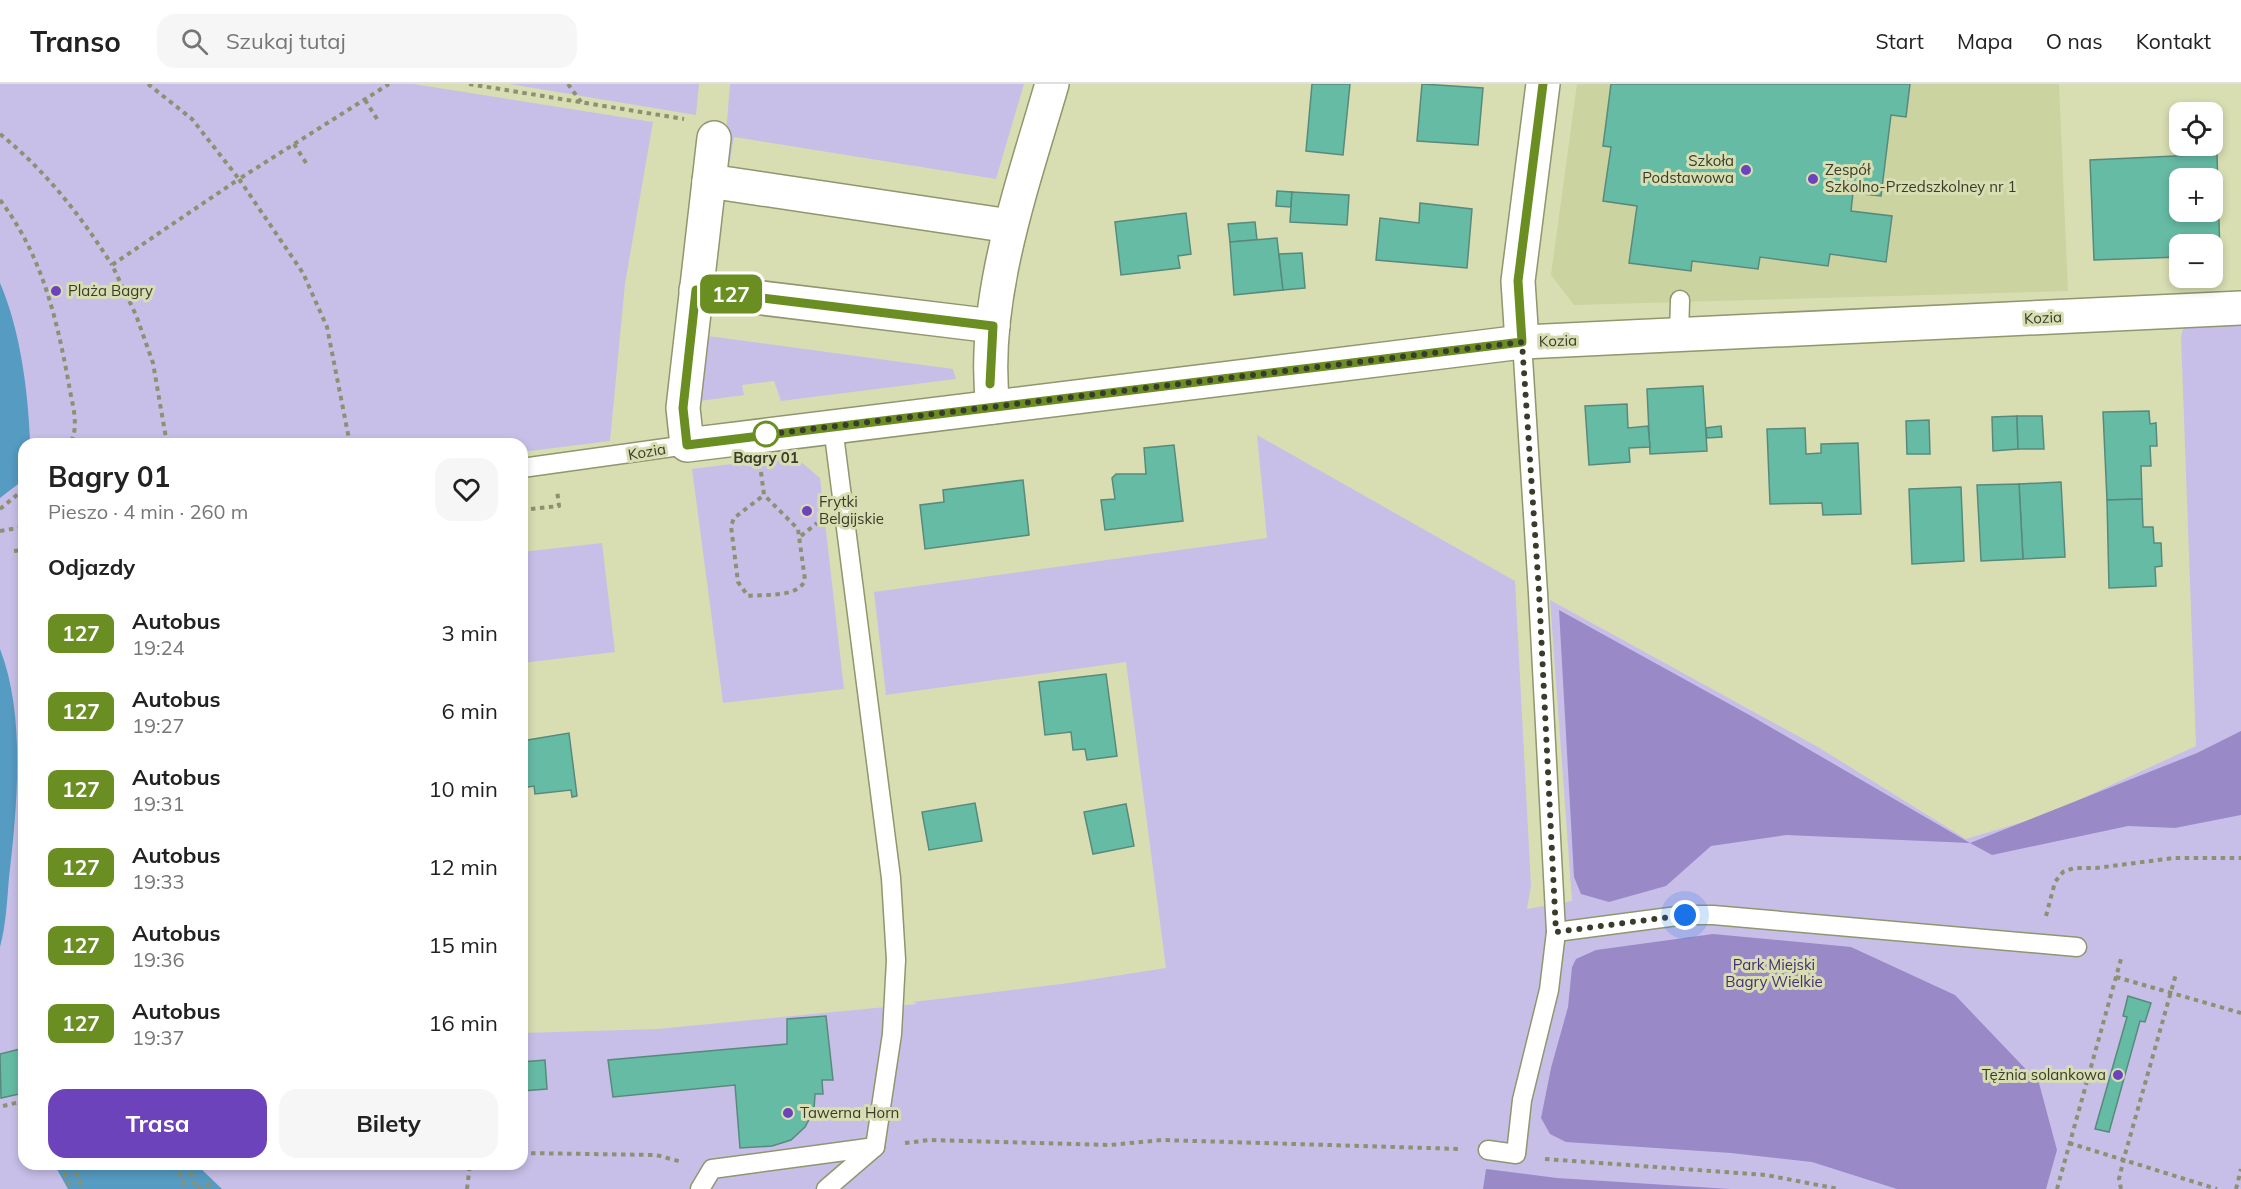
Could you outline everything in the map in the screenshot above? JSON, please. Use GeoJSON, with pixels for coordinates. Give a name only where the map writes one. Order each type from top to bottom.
{"type":"FeatureCollection","features":[{"type":"Feature","properties":{"kind":"street"},"geometry":{"type":"LineString","coordinates":[[993,407],[990,384],[993,326],[1010,226],[1052,84]]}},
{"type":"Feature","properties":{"kind":"street"},"geometry":{"type":"LineString","coordinates":[[1522,342],[1518,281],[1543,84]]}},
{"type":"Feature","properties":{"kind":"street"},"geometry":{"type":"LineString","coordinates":[[687,445],[683,408],[709,180],[702,129]]}},
{"type":"Feature","properties":{"kind":"street"},"geometry":{"type":"LineString","coordinates":[[709,180],[1010,226]]}},
{"type":"Feature","properties":{"kind":"street"},"geometry":{"type":"LineString","coordinates":[[696,290],[993,326]]}},
{"type":"Feature","properties":{"kind":"street","name":"Kozia"},"geometry":{"type":"LineString","coordinates":[[687,445],[1522,342],[2241,308]]}},
{"type":"Feature","properties":{"kind":"lane"},"geometry":{"type":"LineString","coordinates":[[1679,336],[1680,300]]}},
{"type":"Feature","properties":{"kind":"lane"},"geometry":{"type":"LineString","coordinates":[[1488,1150],[1516,1154],[1522,1100],[1549,990],[1556,932],[1539,592],[1522,342]]}},
{"type":"Feature","properties":{"kind":"lane"},"geometry":{"type":"LineString","coordinates":[[826,1189],[875,1147],[891,1034],[896,960],[891,878],[833,427]]}},
{"type":"Feature","properties":{"kind":"lane","name":"Kozia"},"geometry":{"type":"LineString","coordinates":[[528,467],[687,445]]}},
{"type":"Feature","properties":{"kind":"lane"},"geometry":{"type":"LineString","coordinates":[[1556,932],[1685,915],[1713,915],[2077,947]]}},
{"type":"Feature","properties":{"kind":"lane"},"geometry":{"type":"LineString","coordinates":[[700,1189],[712,1169],[875,1147]]}},
{"type":"Feature","properties":{"kind":"path"},"geometry":{"type":"LineString","coordinates":[[148,84],[192,119],[239,179],[303,273],[327,327],[349,438]]}},
{"type":"Feature","properties":{"kind":"path"},"geometry":{"type":"LineString","coordinates":[[112,266],[239,179],[389,84]]}},
{"type":"Feature","properties":{"kind":"path"},"geometry":{"type":"LineString","coordinates":[[469,84],[581,102],[702,129]]}},
{"type":"Feature","properties":{"kind":"path"},"geometry":{"type":"LineString","coordinates":[[568,84],[581,102]]}},
{"type":"Feature","properties":{"kind":"path"},"geometry":{"type":"LineString","coordinates":[[364,100],[379,122]]}},
{"type":"Feature","properties":{"kind":"path"},"geometry":{"type":"LineString","coordinates":[[0,134],[26,154],[57,189],[87,226],[112,266],[136,315],[153,363],[165,438]]}},
{"type":"Feature","properties":{"kind":"path"},"geometry":{"type":"LineString","coordinates":[[294,144],[308,166]]}},
{"type":"Feature","properties":{"kind":"path"},"geometry":{"type":"LineString","coordinates":[[0,201],[17,223],[50,297],[61,342],[75,424],[72,438]]}},
{"type":"Feature","properties":{"kind":"path"},"geometry":{"type":"LineString","coordinates":[[0,509],[18,494]]}},
{"type":"Feature","properties":{"kind":"path"},"geometry":{"type":"LineString","coordinates":[[764,495],[798,529],[806,580],[802,587],[795,591],[748,596],[738,582],[731,526],[734,518],[764,495]]}},
{"type":"Feature","properties":{"kind":"path"},"geometry":{"type":"LineString","coordinates":[[0,528],[18,528]]}},
{"type":"Feature","properties":{"kind":"path"},"geometry":{"type":"LineString","coordinates":[[14,551],[18,551]]}},
{"type":"Feature","properties":{"kind":"path"},"geometry":{"type":"LineString","coordinates":[[2036,943],[2055,882],[2063,872],[2074,868],[2096,868],[2174,858],[2241,858]]}},
{"type":"Feature","properties":{"kind":"path"},"geometry":{"type":"LineString","coordinates":[[2057,1189],[2121,959]]}},
{"type":"Feature","properties":{"kind":"path"},"geometry":{"type":"LineString","coordinates":[[2121,1189],[2119,1179],[2124,1158],[2176,974]]}},
{"type":"Feature","properties":{"kind":"path"},"geometry":{"type":"LineString","coordinates":[[2116,977],[2241,1013]]}},
{"type":"Feature","properties":{"kind":"path"},"geometry":{"type":"LineString","coordinates":[[3,1106],[18,1102]]}},
{"type":"Feature","properties":{"kind":"path"},"geometry":{"type":"LineString","coordinates":[[875,1147],[930,1140],[1110,1145],[1162,1140],[1488,1150]]}},
{"type":"Feature","properties":{"kind":"path"},"geometry":{"type":"LineString","coordinates":[[2069,1143],[2124,1158],[2217,1189]]}},
{"type":"Feature","properties":{"kind":"path"},"geometry":{"type":"LineString","coordinates":[[528,1153],[656,1155],[712,1169]]}},
{"type":"Feature","properties":{"kind":"path"},"geometry":{"type":"LineString","coordinates":[[1516,1154],[1558,1161],[1766,1174],[1839,1189]]}},
{"type":"Feature","properties":{"kind":"path"},"geometry":{"type":"LineString","coordinates":[[2236,1189],[2241,1169]]}},
{"type":"Feature","properties":{"kind":"path"},"geometry":{"type":"LineString","coordinates":[[63,1170],[71,1189]]}},
{"type":"Feature","properties":{"kind":"path"},"geometry":{"type":"LineString","coordinates":[[75,1170],[83,1189]]}},
{"type":"Feature","properties":{"kind":"path"},"geometry":{"type":"LineString","coordinates":[[178,1170],[186,1189]]}},
{"type":"Feature","properties":{"kind":"path"},"geometry":{"type":"LineString","coordinates":[[190,1170],[198,1189],[209,1184],[211,1189]]}},
{"type":"Feature","properties":{"kind":"path"},"geometry":{"type":"LineString","coordinates":[[467,1189],[469,1170]]}},
{"type":"Feature","properties":{"kind":"shaded area","name":"Zespół Szkolno-Przedszkolney nr 1"},"geometry":{"type":"Polygon","coordinates":[[[1577,84],[2059,84],[2068,291],[1574,305],[1551,275],[1577,84]]]}},
{"type":"Feature","properties":{"kind":"green space","name":"Park Miejski Bagry Wielkie"},"geometry":{"type":"Polygon","coordinates":[[[0,84],[414,84],[653,122],[625,284],[610,441],[528,451],[528,438],[18,438],[18,1170],[528,1170],[528,1033],[657,1029],[917,1004],[913,1002],[1069,983],[1166,968],[1126,662],[886,695],[874,592],[1267,538],[1257,435],[1515,581],[1531,886],[1527,909],[1572,901],[1550,600],[1818,747],[1966,839],[2046,815],[2196,746],[2181,337],[2183,328],[2241,325],[2241,1189],[0,1189],[0,84]]]}},
{"type":"Feature","properties":{"kind":"green space"},"geometry":{"type":"Polygon","coordinates":[[[509,84],[699,84],[696,115],[509,84]]]}},
{"type":"Feature","properties":{"kind":"green space"},"geometry":{"type":"Polygon","coordinates":[[[730,84],[1024,84],[996,179],[734,137],[730,161],[724,159],[730,84]]]}},
{"type":"Feature","properties":{"kind":"green space"},"geometry":{"type":"Polygon","coordinates":[[[708,336],[953,369],[956,379],[781,401],[774,381],[742,385],[744,395],[700,401],[708,336]]]}},
{"type":"Feature","properties":{"kind":"green space"},"geometry":{"type":"Polygon","coordinates":[[[794,456],[820,478],[844,689],[723,703],[692,469],[794,456]]]}},
{"type":"Feature","properties":{"kind":"green space"},"geometry":{"type":"Polygon","coordinates":[[[602,543],[615,652],[528,662],[528,551],[602,543]]]}},
{"type":"Feature","properties":{"kind":"green space"},"geometry":{"type":"Polygon","coordinates":[[[1559,610],[1753,717],[1970,843],[1786,835],[1711,846],[1666,886],[1609,902],[1581,894],[1574,877],[1559,610]]]}},
{"type":"Feature","properties":{"kind":"green space"},"geometry":{"type":"Polygon","coordinates":[[[2241,731],[2241,815],[2175,828],[2128,826],[1992,855],[1970,843],[2197,753],[2241,731]]]}},
{"type":"Feature","properties":{"kind":"green space"},"geometry":{"type":"Polygon","coordinates":[[[1713,934],[1851,947],[1955,995],[2039,1083],[2057,1150],[2046,1189],[1897,1189],[1812,1162],[1731,1153],[1566,1142],[1550,1134],[1541,1118],[1551,1068],[1568,1007],[1572,967],[1576,959],[1596,950],[1713,934]]]}},
{"type":"Feature","properties":{"kind":"green space"},"geometry":{"type":"Polygon","coordinates":[[[1486,1169],[1557,1178],[1730,1189],[1483,1189],[1486,1169]]]}},
{"type":"Feature","properties":{"kind":"water"},"geometry":{"type":"Polygon","coordinates":[[[0,283],[13,320],[22,360],[30,438],[18,438],[18,484],[0,498],[0,283]]]}},
{"type":"Feature","properties":{"kind":"water"},"geometry":{"type":"Polygon","coordinates":[[[0,649],[14,703],[17,793],[5,922],[0,947],[0,649]]]}},
{"type":"Feature","properties":{"kind":"water"},"geometry":{"type":"Polygon","coordinates":[[[57,1170],[202,1170],[222,1189],[68,1189],[57,1170]]]}},
{"type":"Feature","properties":{"kind":"building"},"geometry":{"type":"Polygon","coordinates":[[[1312,84],[1350,84],[1343,155],[1306,151],[1312,84]]]}},
{"type":"Feature","properties":{"kind":"building"},"geometry":{"type":"Polygon","coordinates":[[[1422,84],[1483,88],[1478,145],[1417,141],[1422,84]]]}},
{"type":"Feature","properties":{"kind":"building","name":"Szkoła Podstawowa"},"geometry":{"type":"Polygon","coordinates":[[[1611,84],[1910,84],[1906,117],[1891,115],[1881,196],[1853,193],[1851,211],[1892,216],[1886,262],[1830,254],[1828,266],[1760,257],[1758,269],[1692,261],[1691,271],[1629,263],[1637,206],[1603,201],[1611,147],[1603,146],[1611,84]]]}},
{"type":"Feature","properties":{"kind":"building"},"geometry":{"type":"Polygon","coordinates":[[[2217,156],[2217,168],[2169,168],[2169,222],[2219,222],[2219,234],[2169,234],[2169,257],[2094,260],[2090,160],[2217,156]]]}},
{"type":"Feature","properties":{"kind":"building"},"geometry":{"type":"Polygon","coordinates":[[[1277,191],[1292,192],[1291,207],[1276,206],[1277,191]]]}},
{"type":"Feature","properties":{"kind":"building"},"geometry":{"type":"Polygon","coordinates":[[[1292,192],[1349,195],[1347,225],[1290,222],[1292,192]]]}},
{"type":"Feature","properties":{"kind":"building"},"geometry":{"type":"Polygon","coordinates":[[[1420,203],[1472,209],[1467,268],[1376,260],[1380,218],[1419,223],[1420,203]]]}},
{"type":"Feature","properties":{"kind":"building"},"geometry":{"type":"Polygon","coordinates":[[[1186,213],[1191,254],[1178,256],[1180,268],[1121,275],[1115,222],[1186,213]]]}},
{"type":"Feature","properties":{"kind":"building"},"geometry":{"type":"Polygon","coordinates":[[[1255,222],[1257,240],[1230,242],[1228,224],[1255,222]]]}},
{"type":"Feature","properties":{"kind":"building"},"geometry":{"type":"Polygon","coordinates":[[[1277,238],[1283,290],[1234,295],[1230,242],[1277,238]]]}},
{"type":"Feature","properties":{"kind":"building"},"geometry":{"type":"Polygon","coordinates":[[[1302,253],[1305,288],[1283,290],[1279,254],[1302,253]]]}},
{"type":"Feature","properties":{"kind":"building"},"geometry":{"type":"Polygon","coordinates":[[[1703,386],[1707,451],[1650,454],[1647,389],[1703,386]]]}},
{"type":"Feature","properties":{"kind":"building"},"geometry":{"type":"Polygon","coordinates":[[[1627,404],[1628,428],[1648,426],[1650,447],[1629,448],[1630,462],[1589,465],[1585,406],[1627,404]]]}},
{"type":"Feature","properties":{"kind":"building"},"geometry":{"type":"Polygon","coordinates":[[[2149,411],[2150,424],[2156,423],[2157,446],[2150,446],[2151,466],[2141,466],[2142,499],[2107,500],[2103,412],[2149,411]]]}},
{"type":"Feature","properties":{"kind":"building"},"geometry":{"type":"Polygon","coordinates":[[[2017,416],[2018,449],[1993,451],[1992,417],[2017,416]]]}},
{"type":"Feature","properties":{"kind":"building"},"geometry":{"type":"Polygon","coordinates":[[[2017,416],[2042,416],[2044,449],[2018,449],[2017,416]]]}},
{"type":"Feature","properties":{"kind":"building"},"geometry":{"type":"Polygon","coordinates":[[[1929,420],[1930,454],[1907,454],[1906,421],[1929,420]]]}},
{"type":"Feature","properties":{"kind":"building"},"geometry":{"type":"Polygon","coordinates":[[[1721,426],[1722,437],[1707,438],[1706,428],[1721,426]]]}},
{"type":"Feature","properties":{"kind":"building"},"geometry":{"type":"Polygon","coordinates":[[[1805,428],[1806,454],[1821,453],[1821,444],[1858,443],[1861,514],[1823,515],[1822,503],[1770,504],[1767,429],[1805,428]]]}},
{"type":"Feature","properties":{"kind":"building"},"geometry":{"type":"Polygon","coordinates":[[[1174,445],[1183,521],[1105,530],[1101,500],[1115,499],[1112,478],[1116,474],[1146,474],[1144,448],[1174,445]]]}},
{"type":"Feature","properties":{"kind":"building"},"geometry":{"type":"Polygon","coordinates":[[[1023,480],[1029,535],[925,549],[920,505],[944,502],[943,490],[1023,480]]]}},
{"type":"Feature","properties":{"kind":"building"},"geometry":{"type":"Polygon","coordinates":[[[2061,482],[2065,557],[2023,559],[2019,484],[2061,482]]]}},
{"type":"Feature","properties":{"kind":"building"},"geometry":{"type":"Polygon","coordinates":[[[2019,484],[2023,559],[1981,561],[1977,485],[2019,484]]]}},
{"type":"Feature","properties":{"kind":"building"},"geometry":{"type":"Polygon","coordinates":[[[1961,487],[1964,561],[1912,564],[1909,489],[1961,487]]]}},
{"type":"Feature","properties":{"kind":"building"},"geometry":{"type":"Polygon","coordinates":[[[2142,499],[2143,527],[2153,527],[2154,543],[2161,543],[2162,566],[2155,567],[2156,586],[2109,588],[2107,500],[2142,499]]]}},
{"type":"Feature","properties":{"kind":"building"},"geometry":{"type":"Polygon","coordinates":[[[1106,674],[1117,756],[1087,760],[1085,749],[1073,750],[1071,732],[1045,735],[1039,682],[1106,674]]]}},
{"type":"Feature","properties":{"kind":"building"},"geometry":{"type":"Polygon","coordinates":[[[569,733],[577,796],[572,797],[571,790],[535,794],[534,786],[528,787],[528,740],[569,733]]]}},
{"type":"Feature","properties":{"kind":"building"},"geometry":{"type":"Polygon","coordinates":[[[975,803],[982,841],[929,850],[922,812],[975,803]]]}},
{"type":"Feature","properties":{"kind":"building"},"geometry":{"type":"Polygon","coordinates":[[[1126,804],[1134,846],[1093,854],[1084,812],[1126,804]]]}},
{"type":"Feature","properties":{"kind":"building","name":"Tężnia solankowa"},"geometry":{"type":"Polygon","coordinates":[[[2128,996],[2151,1003],[2145,1022],[2140,1021],[2109,1132],[2095,1129],[2127,1017],[2123,1016],[2128,996]]]}},
{"type":"Feature","properties":{"kind":"building"},"geometry":{"type":"Polygon","coordinates":[[[826,1016],[833,1080],[822,1080],[823,1094],[815,1094],[814,1110],[805,1127],[791,1140],[772,1146],[740,1148],[735,1085],[613,1097],[608,1060],[787,1044],[787,1019],[826,1016]]]}},
{"type":"Feature","properties":{"kind":"building"},"geometry":{"type":"Polygon","coordinates":[[[18,1050],[18,1094],[1,1098],[0,1054],[18,1050]]]}},
{"type":"Feature","properties":{"kind":"building"},"geometry":{"type":"Polygon","coordinates":[[[545,1060],[547,1089],[528,1091],[528,1061],[545,1060]]]}},
{"type":"Feature","properties":{"kind":"bus line","name":"127"},"geometry":{"type":"LineString","coordinates":[[990,384],[993,326],[696,290],[683,408],[687,445],[1522,342],[1518,281],[1543,84]]}},
{"type":"Feature","properties":{"kind":"place","name":"Szkoła Podstawowa"},"geometry":{"type":"Point","coordinates":[1746,170]}},
{"type":"Feature","properties":{"kind":"place","name":"Zespół Szkolno-Przedszkolney nr 1"},"geometry":{"type":"Point","coordinates":[1813,179]}},
{"type":"Feature","properties":{"kind":"place","name":"Plaża Bagry"},"geometry":{"type":"Point","coordinates":[56,291]}},
{"type":"Feature","properties":{"kind":"place","name":"Bagry 01"},"geometry":{"type":"Point","coordinates":[766,434]}},
{"type":"Feature","properties":{"kind":"place","name":"Frytki Belgijskie"},"geometry":{"type":"Point","coordinates":[807,511]}},
{"type":"Feature","properties":{"kind":"place","name":"Tężnia solankowa"},"geometry":{"type":"Point","coordinates":[2118,1075]}},
{"type":"Feature","properties":{"kind":"place","name":"Tawerna Horn"},"geometry":{"type":"Point","coordinates":[788,1113]}},
{"type":"Feature","properties":{"kind":"route"},"geometry":{"type":"LineString","coordinates":[[766,434],[763,435],[1522,342],[1539,592],[1556,932],[1685,915]]}}]}
